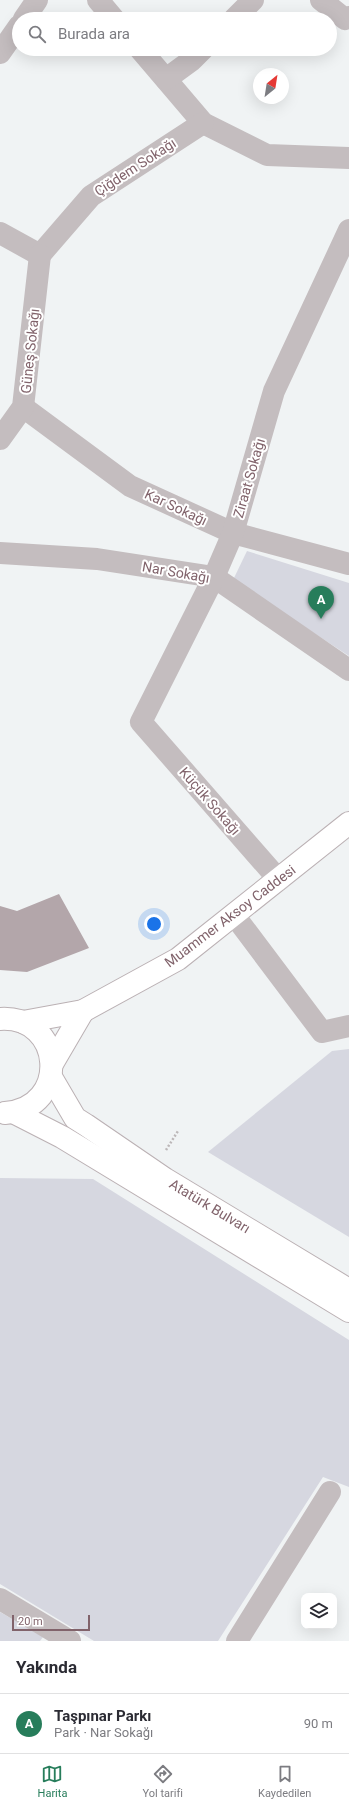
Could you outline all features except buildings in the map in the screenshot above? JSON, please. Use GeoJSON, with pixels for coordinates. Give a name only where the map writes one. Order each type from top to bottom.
{"type":"FeatureCollection","features":[{"type":"Feature","properties":{"kind":"main road","name":"Muammer Aksoy Caddesi"},"geometry":{"type":"LineString","coordinates":[[83,1011],[178,959],[349,823]]}},
{"type":"Feature","properties":{"kind":"main road"},"geometry":{"type":"LineString","coordinates":[[22,1022],[83,1011]]}},
{"type":"Feature","properties":{"kind":"main road"},"geometry":{"type":"LineString","coordinates":[[4,1114],[28,1108],[38,1100],[46,1089],[52,1071],[83,1011]]}},
{"type":"Feature","properties":{"kind":"main road"},"geometry":{"type":"LineString","coordinates":[[0,1019],[9,1019],[22,1022],[34,1029],[44,1039],[50,1051],[52,1071]]}},
{"type":"Feature","properties":{"kind":"main road","name":"Atatürk Bulvarı"},"geometry":{"type":"LineString","coordinates":[[52,1071],[76,1118],[165,1179],[349,1290]]}},
{"type":"Feature","properties":{"kind":"main road"},"geometry":{"type":"LineString","coordinates":[[4,1114],[62,1137],[349,1311]]}},
{"type":"Feature","properties":{"kind":"street"},"geometry":{"type":"LineString","coordinates":[[29,12],[37,0]]}},
{"type":"Feature","properties":{"kind":"street"},"geometry":{"type":"LineString","coordinates":[[98,0],[108,12]]}},
{"type":"Feature","properties":{"kind":"street"},"geometry":{"type":"LineString","coordinates":[[241,12],[253,0]]}},
{"type":"Feature","properties":{"kind":"street"},"geometry":{"type":"LineString","coordinates":[[321,0],[336,12]]}},
{"type":"Feature","properties":{"kind":"street"},"geometry":{"type":"LineString","coordinates":[[337,13],[345,19],[349,17]]}},
{"type":"Feature","properties":{"kind":"street"},"geometry":{"type":"LineString","coordinates":[[0,53],[12,36]]}},
{"type":"Feature","properties":{"kind":"street"},"geometry":{"type":"LineString","coordinates":[[146,56],[203,123],[267,155],[349,158]]}},
{"type":"Feature","properties":{"kind":"street"},"geometry":{"type":"LineString","coordinates":[[166,79],[196,56]]}},
{"type":"Feature","properties":{"kind":"street","name":"Çiğdem Sokağı"},"geometry":{"type":"LineString","coordinates":[[40,256],[91,196],[203,123]]}},
{"type":"Feature","properties":{"kind":"street","name":"Ziraat Sokağı"},"geometry":{"type":"LineString","coordinates":[[141,722],[214,578],[234,533],[274,391],[349,230]]}},
{"type":"Feature","properties":{"kind":"street"},"geometry":{"type":"LineString","coordinates":[[0,233],[40,256]]}},
{"type":"Feature","properties":{"kind":"street","name":"Güneş Sokağı"},"geometry":{"type":"LineString","coordinates":[[0,439],[24,407],[40,256]]}},
{"type":"Feature","properties":{"kind":"street","name":"Kar Sokağı"},"geometry":{"type":"LineString","coordinates":[[24,407],[130,486],[234,533],[349,564]]}},
{"type":"Feature","properties":{"kind":"street","name":"Nar Sokağı"},"geometry":{"type":"LineString","coordinates":[[0,553],[97,559],[214,578],[349,670]]}},
{"type":"Feature","properties":{"kind":"street","name":"Küçük Sokağı"},"geometry":{"type":"LineString","coordinates":[[141,722],[279,880]]}},
{"type":"Feature","properties":{"kind":"street"},"geometry":{"type":"LineString","coordinates":[[234,915],[322,1032],[349,1026]]}},
{"type":"Feature","properties":{"kind":"street"},"geometry":{"type":"LineString","coordinates":[[237,1641],[330,1492]]}},
{"type":"Feature","properties":{"kind":"street"},"geometry":{"type":"LineString","coordinates":[[0,1599],[70,1641]]}},
{"type":"Feature","properties":{"kind":"path"},"geometry":{"type":"LineString","coordinates":[[166,1151],[178,1131]]}},
{"type":"Feature","properties":{"kind":"shaded area"},"geometry":{"type":"Polygon","coordinates":[[[247,551],[349,583],[349,656],[233,580],[247,551]]]}},
{"type":"Feature","properties":{"kind":"shaded area"},"geometry":{"type":"Polygon","coordinates":[[[349,1049],[349,1237],[208,1152],[332,1051],[349,1049]]]}},
{"type":"Feature","properties":{"kind":"shaded area"},"geometry":{"type":"Polygon","coordinates":[[[0,1178],[93,1179],[349,1340],[349,1487],[323,1477],[218,1641],[94,1641],[0,1584],[0,1178]]]}},
{"type":"Feature","properties":{"kind":"shaded area"},"geometry":{"type":"Polygon","coordinates":[[[0,1612],[43,1637],[40,1641],[0,1641],[0,1612]]]}},
{"type":"Feature","properties":{"kind":"place","name":"Taşpınar Parkı"},"geometry":{"type":"Point","coordinates":[321,619]}}]}
